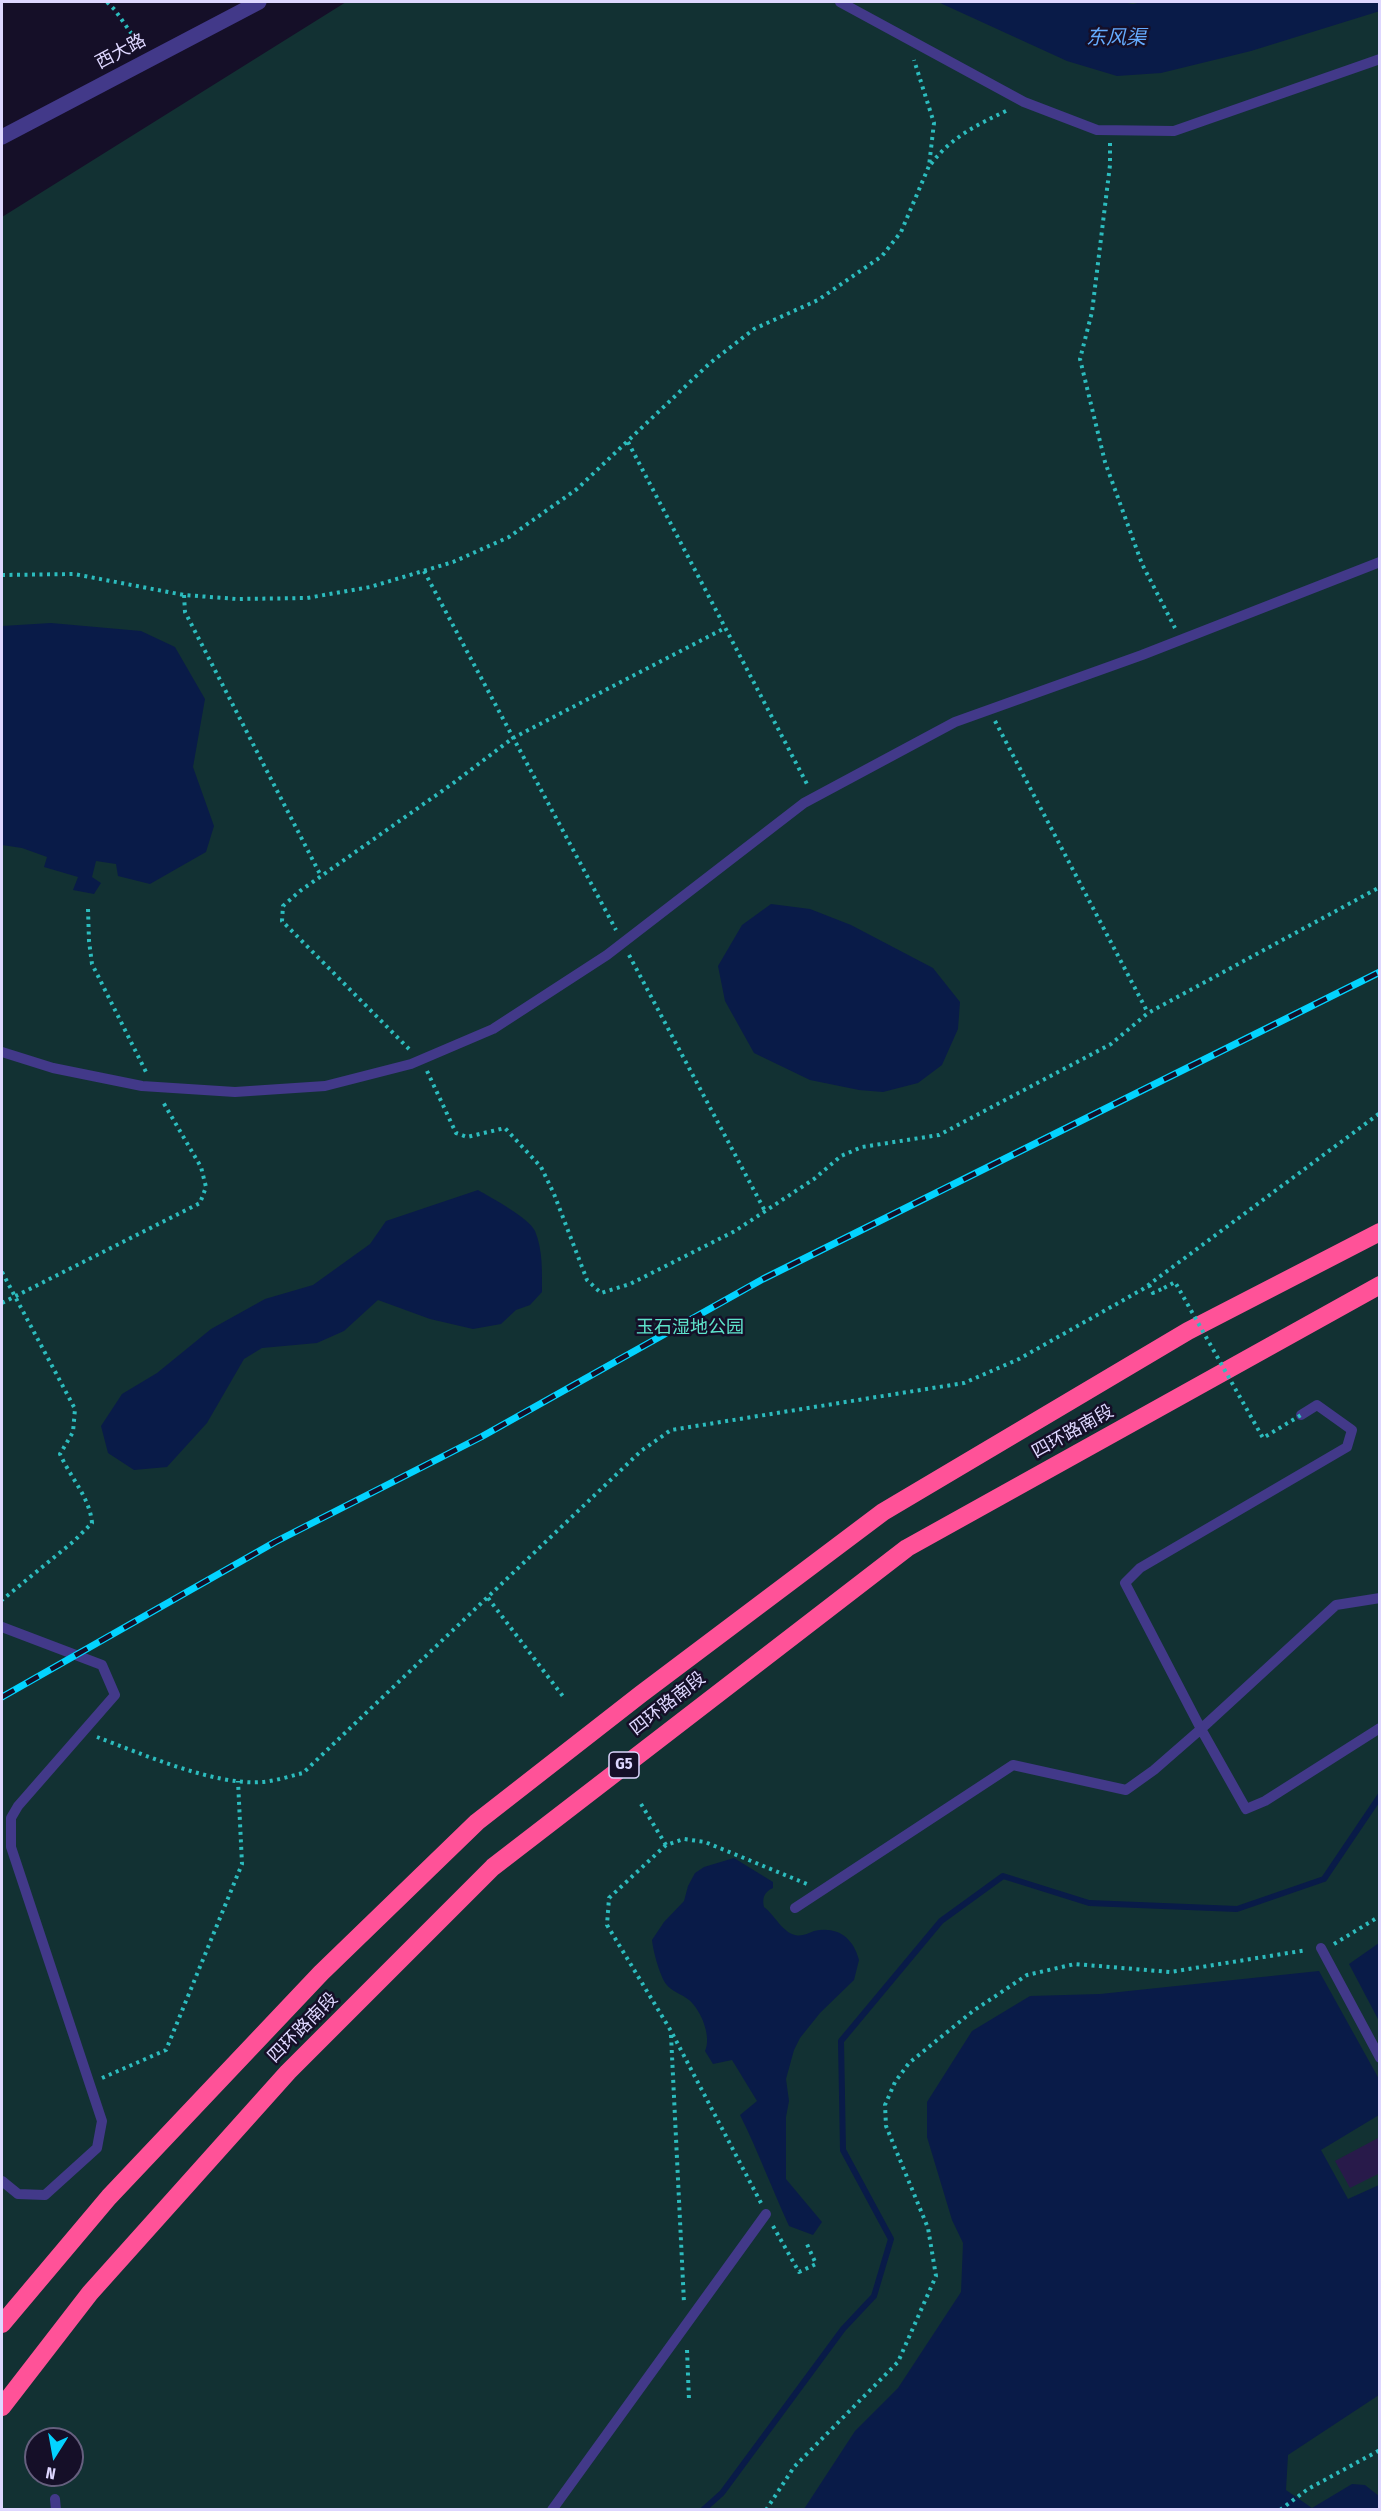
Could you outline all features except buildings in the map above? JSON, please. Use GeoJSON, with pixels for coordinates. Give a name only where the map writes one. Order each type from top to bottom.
{"type":"FeatureCollection","features":[{"type":"Feature","properties":{"kind":"highway","name":"四环路南段"},"geometry":{"type":"LineString","coordinates":[[2,2324],[109,2197],[321,1973],[477,1821],[883,1512],[1188,1331],[1380,1232]]}},
{"type":"Feature","properties":{"kind":"highway","name":"四环路南段"},"geometry":{"type":"LineString","coordinates":[[2,2407],[90,2293],[280,2081],[492,1866],[907,1548],[1380,1285]]}},
{"type":"Feature","properties":{"kind":"street","name":"西大路"},"geometry":{"type":"LineString","coordinates":[[2,137],[259,2]]}},
{"type":"Feature","properties":{"kind":"lane"},"geometry":{"type":"LineString","coordinates":[[840,2],[1024,102],[1097,130],[1174,130],[1380,59]]}},
{"type":"Feature","properties":{"kind":"lane"},"geometry":{"type":"LineString","coordinates":[[2,1052],[53,1068],[153,1087],[235,1092],[325,1086],[421,1060],[493,1029],[623,943],[804,803],[955,722],[1181,640],[1380,562]]}},
{"type":"Feature","properties":{"kind":"lane"},"geometry":{"type":"LineString","coordinates":[[1301,1415],[1317,1405],[1343,1423],[1352,1430],[1347,1447],[1140,1568],[1125,1583],[1201,1729],[1246,1809],[1264,1801],[1380,1728]]}},
{"type":"Feature","properties":{"kind":"lane"},"geometry":{"type":"LineString","coordinates":[[795,1908],[1013,1765],[1126,1790],[1154,1770],[1201,1729],[1336,1605],[1380,1598]]}},
{"type":"Feature","properties":{"kind":"lane"},"geometry":{"type":"LineString","coordinates":[[2,1628],[102,1665],[115,1695],[18,1806],[11,1818],[12,1847],[102,2121],[97,2148],[45,2195],[18,2194],[2,2181]]}},
{"type":"Feature","properties":{"kind":"lane"},"geometry":{"type":"LineString","coordinates":[[1321,1948],[1380,2058]]}},
{"type":"Feature","properties":{"kind":"lane"},"geometry":{"type":"LineString","coordinates":[[552,2510],[766,2214]]}},
{"type":"Feature","properties":{"kind":"path"},"geometry":{"type":"LineString","coordinates":[[107,2],[149,59]]}},
{"type":"Feature","properties":{"kind":"path"},"geometry":{"type":"LineString","coordinates":[[900,36],[918,66],[934,123],[929,166]]}},
{"type":"Feature","properties":{"kind":"path"},"geometry":{"type":"LineString","coordinates":[[2,575],[74,574],[184,595],[237,599],[307,598],[370,587],[424,571],[453,562],[509,537],[577,489],[710,363],[754,329],[818,300],[882,256],[901,232],[929,166],[945,146],[973,128],[1024,102]]}},
{"type":"Feature","properties":{"kind":"path"},"geometry":{"type":"LineString","coordinates":[[1111,130],[1110,165],[1092,312],[1080,359],[1105,462],[1142,564],[1181,640]]}},
{"type":"Feature","properties":{"kind":"path"},"geometry":{"type":"LineString","coordinates":[[628,442],[814,798]]}},
{"type":"Feature","properties":{"kind":"path"},"geometry":{"type":"LineString","coordinates":[[424,571],[765,1211]]}},
{"type":"Feature","properties":{"kind":"path"},"geometry":{"type":"LineString","coordinates":[[184,595],[185,612],[321,876]]}},
{"type":"Feature","properties":{"kind":"path"},"geometry":{"type":"LineString","coordinates":[[725,628],[513,738],[321,876],[283,906],[282,921],[421,1060],[456,1133],[467,1137],[506,1128],[541,1167],[554,1194],[587,1280],[601,1293],[630,1284],[735,1231],[814,1179],[842,1156],[862,1147],[939,1135],[1111,1044],[1148,1013],[1380,887]]}},
{"type":"Feature","properties":{"kind":"path"},"geometry":{"type":"LineString","coordinates":[[990,710],[1148,1013]]}},
{"type":"Feature","properties":{"kind":"path"},"geometry":{"type":"LineString","coordinates":[[2,1303],[201,1203],[206,1187],[201,1167],[153,1087],[92,964],[88,909]]}},
{"type":"Feature","properties":{"kind":"path"},"geometry":{"type":"LineString","coordinates":[[85,1732],[150,1757],[228,1781],[262,1782],[303,1773],[641,1451],[671,1430],[964,1383],[1019,1359],[1149,1285],[1380,1113]]}},
{"type":"Feature","properties":{"kind":"path"},"geometry":{"type":"LineString","coordinates":[[2,1272],[75,1409],[73,1432],[60,1454],[90,1509],[92,1523],[74,1541],[2,1600]]}},
{"type":"Feature","properties":{"kind":"path"},"geometry":{"type":"LineString","coordinates":[[1149,1285],[1153,1293],[1175,1282],[1263,1438],[1301,1415]]}},
{"type":"Feature","properties":{"kind":"path"},"geometry":{"type":"LineString","coordinates":[[488,1598],[565,1699]]}},
{"type":"Feature","properties":{"kind":"path"},"geometry":{"type":"LineString","coordinates":[[91,2082],[166,2050],[242,1864],[238,1781]]}},
{"type":"Feature","properties":{"kind":"path"},"geometry":{"type":"LineString","coordinates":[[641,1804],[666,1845]]}},
{"type":"Feature","properties":{"kind":"path"},"geometry":{"type":"LineString","coordinates":[[806,2242],[816,2264],[799,2272],[766,2214],[671,2031],[607,1925],[609,1898],[666,1845],[684,1839],[705,1842],[821,1890]]}},
{"type":"Feature","properties":{"kind":"path"},"geometry":{"type":"LineString","coordinates":[[766,2510],[794,2467],[898,2362],[936,2276],[928,2228],[886,2126],[885,2105],[894,2082],[909,2063],[973,2011],[1027,1975],[1075,1964],[1170,1972],[1321,1948],[1339,1942],[1380,1916]]}},
{"type":"Feature","properties":{"kind":"path"},"geometry":{"type":"LineString","coordinates":[[671,2031],[689,2400]]}},
{"type":"Feature","properties":{"kind":"path"},"geometry":{"type":"LineString","coordinates":[[1280,2510],[1308,2489],[1380,2450]]}},
{"type":"Feature","properties":{"kind":"green space","name":"玉石湿地公园"},"geometry":{"type":"Polygon","coordinates":[[[346,2],[1379,2],[1379,2509],[2,2510],[2,217],[346,2]]]}},
{"type":"Feature","properties":{"kind":"water","name":"东风渠"},"geometry":{"type":"Polygon","coordinates":[[[938,2],[1121,2],[1133,4],[1142,2],[1379,2],[1380,11],[1251,51],[1161,73],[1117,76],[1067,61],[938,2]]]}},
{"type":"Feature","properties":{"kind":"water"},"geometry":{"type":"Polygon","coordinates":[[[51,623],[141,631],[175,647],[205,699],[193,767],[214,826],[206,852],[150,884],[118,876],[116,864],[96,861],[92,877],[101,883],[94,894],[73,890],[78,877],[44,867],[47,857],[22,848],[2,845],[2,626],[51,623]]]}},
{"type":"Feature","properties":{"kind":"water"},"geometry":{"type":"Polygon","coordinates":[[[771,904],[810,909],[851,925],[933,968],[960,1002],[958,1029],[942,1065],[918,1083],[883,1092],[859,1090],[810,1080],[754,1053],[725,1001],[718,966],[742,925],[771,904]]]}},
{"type":"Feature","properties":{"kind":"water"},"geometry":{"type":"Polygon","coordinates":[[[478,1190],[518,1214],[535,1231],[541,1253],[542,1292],[530,1305],[516,1310],[501,1324],[473,1329],[430,1319],[378,1300],[344,1331],[317,1343],[262,1348],[244,1359],[207,1423],[167,1467],[134,1470],[108,1453],[101,1426],[122,1394],[157,1373],[211,1329],[265,1299],[313,1285],[370,1244],[386,1221],[478,1190]]]}},
{"type":"Feature","properties":{"kind":"water"},"geometry":{"type":"Polygon","coordinates":[[[734,1858],[773,1882],[773,1888],[764,1896],[764,1907],[782,1927],[798,1935],[822,1930],[837,1932],[853,1945],[859,1960],[854,1980],[820,2013],[800,2038],[794,2050],[786,2079],[789,2101],[786,2117],[786,2179],[822,2222],[813,2235],[789,2226],[740,2115],[757,2101],[732,2060],[713,2064],[705,2051],[707,2039],[701,2017],[689,2000],[666,1984],[654,1950],[652,1940],[664,1922],[684,1901],[695,1873],[704,1867],[734,1858]]]}},
{"type":"Feature","properties":{"kind":"water"},"geometry":{"type":"Polygon","coordinates":[[[1379,1943],[1379,2021],[1349,1964],[1379,1943]]]}},
{"type":"Feature","properties":{"kind":"water"},"geometry":{"type":"Polygon","coordinates":[[[1319,1971],[1379,2079],[1379,2115],[1321,2150],[1348,2199],[1379,2185],[1379,2395],[1288,2455],[1286,2490],[1312,2508],[1352,2484],[1365,2485],[1379,2496],[1379,2509],[804,2509],[855,2431],[898,2388],[961,2292],[963,2243],[952,2220],[927,2137],[927,2102],[972,2031],[1030,1996],[1100,1994],[1319,1971]]]}},
{"type":"Feature","properties":{"kind":"waterway"},"geometry":{"type":"LineString","coordinates":[[703,2510],[722,2493],[843,2329],[874,2296],[891,2239],[843,2150],[841,2041],[941,1921],[1003,1876],[1089,1903],[1237,1909],[1324,1879],[1380,1796]]}},
{"type":"Feature","properties":{"kind":"railway"},"geometry":{"type":"LineString","coordinates":[[2,1697],[275,1542],[481,1437],[763,1279],[1380,972]]}}]}
